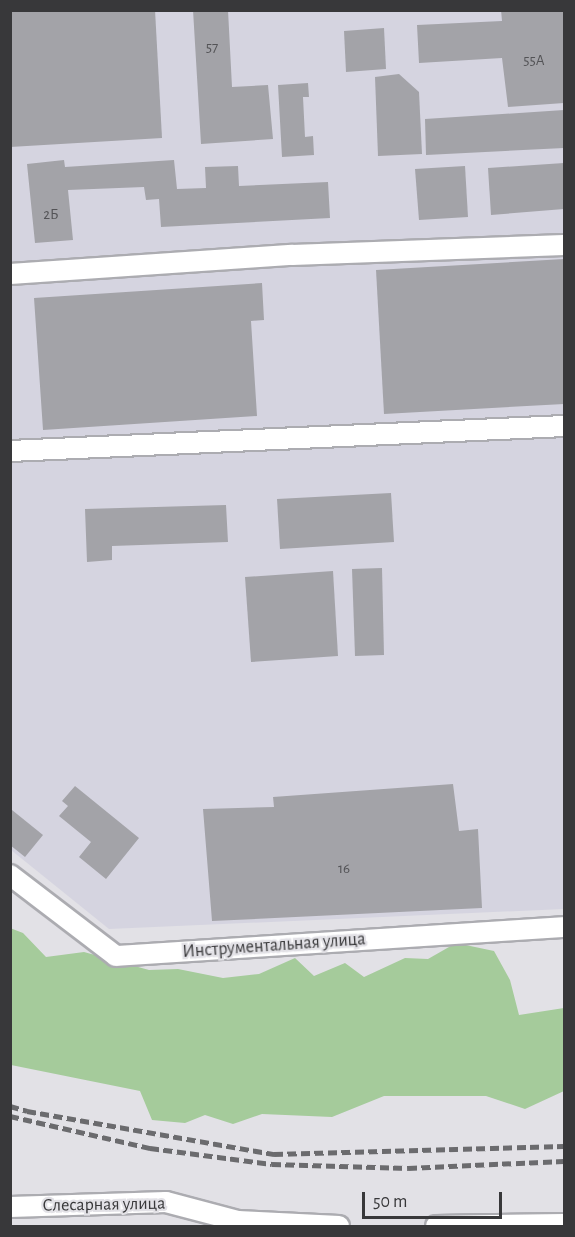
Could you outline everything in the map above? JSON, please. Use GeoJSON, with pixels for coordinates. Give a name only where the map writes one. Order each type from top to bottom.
{"type":"FeatureCollection","features":[{"type":"Feature","properties":{"kind":"street"},"geometry":{"type":"LineString","coordinates":[[10,274],[292,255],[564,245]]}},
{"type":"Feature","properties":{"kind":"street"},"geometry":{"type":"LineString","coordinates":[[10,451],[564,426]]}},
{"type":"Feature","properties":{"kind":"street","name":"Инструментальная улица"},"geometry":{"type":"LineString","coordinates":[[10,875],[116,956],[564,927]]}},
{"type":"Feature","properties":{"kind":"street","name":"Слесарная улица"},"geometry":{"type":"LineString","coordinates":[[11,1207],[166,1202],[238,1221],[339,1227]]}},
{"type":"Feature","properties":{"kind":"street"},"geometry":{"type":"LineString","coordinates":[[436,1227],[564,1224]]}},
{"type":"Feature","properties":{"kind":"shaded area"},"geometry":{"type":"Polygon","coordinates":[[[10,11],[564,11],[564,909],[109,929],[11,850],[10,11]]]}},
{"type":"Feature","properties":{"kind":"green space"},"geometry":{"type":"Polygon","coordinates":[[[10,928],[23,933],[46,957],[84,952],[149,970],[178,969],[223,978],[259,974],[295,958],[314,976],[345,963],[364,977],[405,958],[428,959],[456,943],[494,951],[510,980],[519,1015],[564,1008],[564,1091],[525,1109],[486,1096],[384,1096],[332,1117],[262,1114],[233,1124],[205,1115],[185,1123],[152,1120],[140,1091],[11,1065],[10,928]]]}},
{"type":"Feature","properties":{"kind":"building"},"geometry":{"type":"Polygon","coordinates":[[[10,10],[155,10],[162,138],[10,147],[10,10]]]}},
{"type":"Feature","properties":{"kind":"building"},"geometry":{"type":"Polygon","coordinates":[[[193,10],[228,10],[232,87],[268,85],[273,139],[201,144],[193,10]]]}},
{"type":"Feature","properties":{"kind":"building"},"geometry":{"type":"Polygon","coordinates":[[[501,10],[564,10],[564,103],[508,107],[502,58],[419,63],[417,25],[502,21],[501,10]]]}},
{"type":"Feature","properties":{"kind":"building"},"geometry":{"type":"Polygon","coordinates":[[[384,28],[386,69],[346,72],[344,31],[384,28]]]}},
{"type":"Feature","properties":{"kind":"building"},"geometry":{"type":"Polygon","coordinates":[[[399,74],[419,92],[422,154],[378,156],[375,77],[399,74]]]}},
{"type":"Feature","properties":{"kind":"building"},"geometry":{"type":"Polygon","coordinates":[[[308,83],[309,97],[303,97],[305,137],[313,136],[314,155],[282,157],[278,85],[308,83]]]}},
{"type":"Feature","properties":{"kind":"building"},"geometry":{"type":"Polygon","coordinates":[[[564,110],[564,148],[426,155],[425,119],[564,110]]]}},
{"type":"Feature","properties":{"kind":"building"},"geometry":{"type":"Polygon","coordinates":[[[64,160],[65,167],[174,160],[177,189],[206,188],[205,167],[238,166],[239,186],[328,182],[330,218],[161,227],[159,199],[146,200],[144,187],[68,190],[73,240],[35,243],[27,164],[64,160]]]}},
{"type":"Feature","properties":{"kind":"building"},"geometry":{"type":"Polygon","coordinates":[[[564,163],[564,209],[491,215],[488,168],[564,163]]]}},
{"type":"Feature","properties":{"kind":"building"},"geometry":{"type":"Polygon","coordinates":[[[465,166],[468,217],[419,220],[415,169],[465,166]]]}},
{"type":"Feature","properties":{"kind":"building"},"geometry":{"type":"Polygon","coordinates":[[[564,259],[564,404],[384,414],[376,270],[564,259]]]}},
{"type":"Feature","properties":{"kind":"building"},"geometry":{"type":"Polygon","coordinates":[[[262,283],[264,320],[251,321],[257,416],[43,430],[34,298],[262,283]]]}},
{"type":"Feature","properties":{"kind":"building"},"geometry":{"type":"Polygon","coordinates":[[[391,493],[394,542],[280,549],[277,499],[391,493]]]}},
{"type":"Feature","properties":{"kind":"building"},"geometry":{"type":"Polygon","coordinates":[[[226,505],[228,542],[112,546],[112,560],[87,562],[85,509],[226,505]]]}},
{"type":"Feature","properties":{"kind":"building"},"geometry":{"type":"Polygon","coordinates":[[[382,568],[384,655],[355,656],[352,569],[382,568]]]}},
{"type":"Feature","properties":{"kind":"building"},"geometry":{"type":"Polygon","coordinates":[[[333,571],[338,656],[251,662],[245,577],[333,571]]]}},
{"type":"Feature","properties":{"kind":"building"},"geometry":{"type":"Polygon","coordinates":[[[453,784],[459,831],[478,829],[482,908],[212,921],[203,809],[274,807],[273,797],[453,784]]]}},
{"type":"Feature","properties":{"kind":"building"},"geometry":{"type":"Polygon","coordinates":[[[75,786],[139,838],[106,879],[79,857],[91,842],[59,816],[68,806],[62,801],[75,786]]]}},
{"type":"Feature","properties":{"kind":"building"},"geometry":{"type":"Polygon","coordinates":[[[12,810],[43,835],[25,857],[10,845],[12,810]]]}},
{"type":"Feature","properties":{"kind":"railway"},"geometry":{"type":"LineString","coordinates":[[10,1106],[27,1111],[274,1154],[564,1146]]}},
{"type":"Feature","properties":{"kind":"railway"},"geometry":{"type":"LineString","coordinates":[[10,1116],[150,1148],[272,1164],[408,1168],[564,1161]]}}]}
